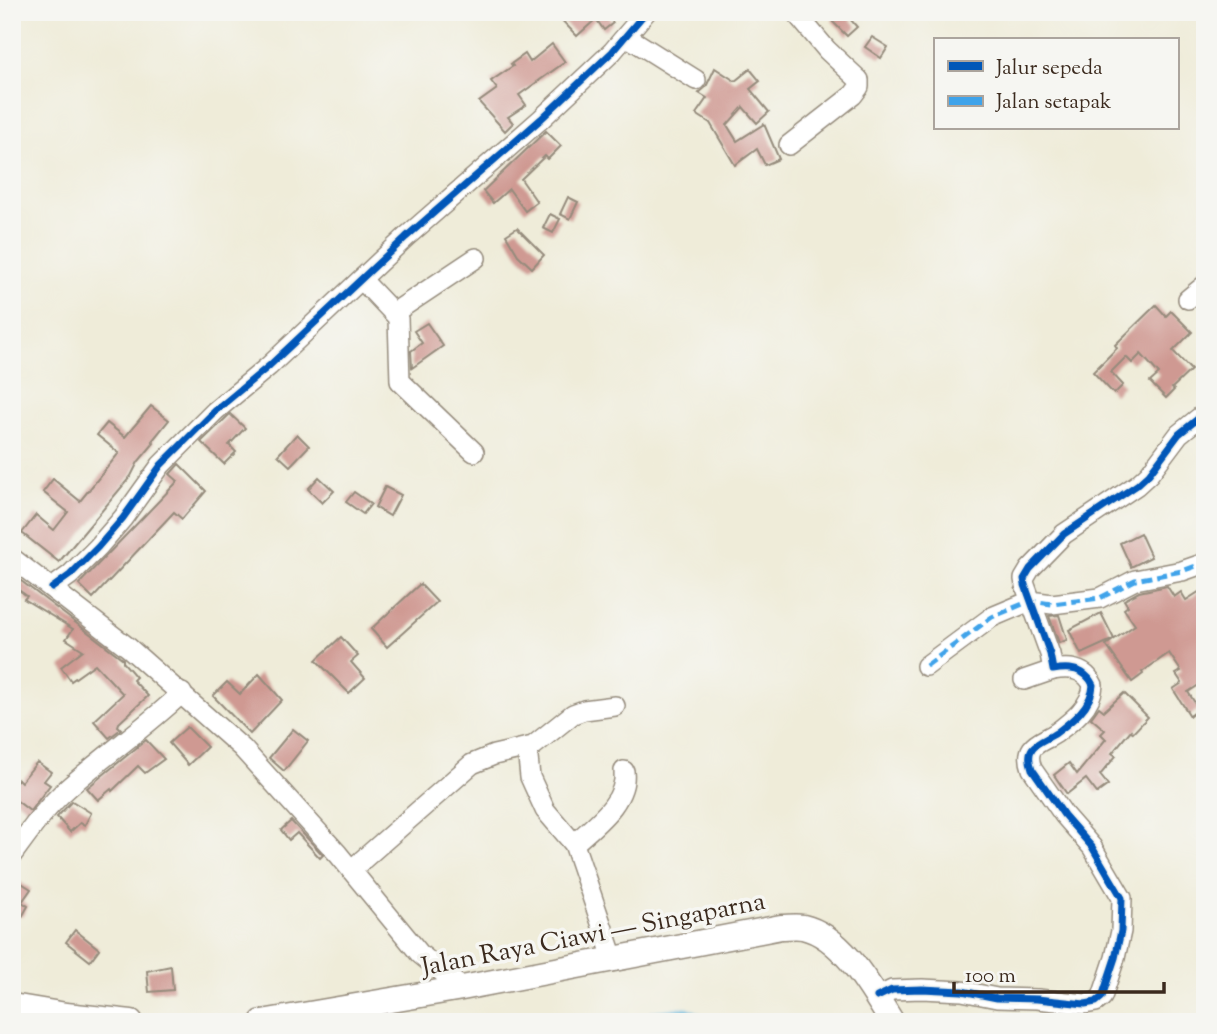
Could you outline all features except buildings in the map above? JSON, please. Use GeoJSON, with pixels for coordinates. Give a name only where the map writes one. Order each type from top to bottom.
{"type":"FeatureCollection","features":[{"type":"Feature","properties":{"kind":"main road","name":"Jalan Raya Ciawi — Singaparna"},"geometry":{"type":"LineString","coordinates":[[262,1022],[461,989],[748,933],[800,926],[814,931],[834,944],[861,974],[892,1022]]}},
{"type":"Feature","properties":{"kind":"main road"},"geometry":{"type":"LineString","coordinates":[[12,1006],[131,1022]]}},
{"type":"Feature","properties":{"kind":"street"},"geometry":{"type":"LineString","coordinates":[[52,588],[71,575],[98,547],[123,518],[161,465],[215,411],[269,366],[405,237],[541,119],[626,36],[646,12]]}},
{"type":"Feature","properties":{"kind":"street"},"geometry":{"type":"LineString","coordinates":[[789,145],[844,103],[859,87],[859,80],[854,73],[827,50],[795,12]]}},
{"type":"Feature","properties":{"kind":"street"},"geometry":{"type":"LineString","coordinates":[[626,36],[696,80]]}},
{"type":"Feature","properties":{"kind":"street"},"geometry":{"type":"LineString","coordinates":[[395,312],[475,258]]}},
{"type":"Feature","properties":{"kind":"street"},"geometry":{"type":"LineString","coordinates":[[362,280],[395,312],[400,324],[401,381],[474,452]]}},
{"type":"Feature","properties":{"kind":"street"},"geometry":{"type":"LineString","coordinates":[[1188,299],[1205,285]]}},
{"type":"Feature","properties":{"kind":"street"},"geometry":{"type":"LineString","coordinates":[[1053,670],[1024,579],[1030,569],[1070,530],[1149,474],[1179,434],[1205,413]]}},
{"type":"Feature","properties":{"kind":"street"},"geometry":{"type":"LineString","coordinates":[[12,558],[182,694],[242,748],[351,870],[420,954],[461,989]]}},
{"type":"Feature","properties":{"kind":"street"},"geometry":{"type":"LineString","coordinates":[[926,666],[992,617],[1030,601],[1052,604],[1100,598],[1135,580],[1182,571],[1205,563]]}},
{"type":"Feature","properties":{"kind":"street"},"geometry":{"type":"LineString","coordinates":[[877,997],[892,990],[922,989],[1085,1004],[1096,1002],[1102,997],[1121,931],[1122,898],[1092,847],[1064,815],[1029,761],[1035,745],[1076,717],[1087,704],[1093,685],[1090,679],[1078,670],[1068,667],[1024,680]]}},
{"type":"Feature","properties":{"kind":"street"},"geometry":{"type":"LineString","coordinates":[[12,855],[65,790],[149,724],[182,694]]}},
{"type":"Feature","properties":{"kind":"street"},"geometry":{"type":"LineString","coordinates":[[351,870],[472,764],[540,742],[573,715],[584,710],[614,706]]}},
{"type":"Feature","properties":{"kind":"street"},"geometry":{"type":"LineString","coordinates":[[527,748],[530,777],[545,810],[574,844],[614,961]]}},
{"type":"Feature","properties":{"kind":"street"},"geometry":{"type":"LineString","coordinates":[[574,844],[609,810],[622,788],[624,771]]}},
{"type":"Feature","properties":{"kind":"waterway"},"geometry":{"type":"LineString","coordinates":[[657,1022],[685,1019],[692,1022]]}},
{"type":"Feature","properties":{"kind":"marked path"},"geometry":{"type":"LineString","coordinates":[[926,666],[992,617],[1030,601],[1052,604],[1100,598],[1135,580],[1182,571],[1205,563]]}},
{"type":"Feature","properties":{"kind":"cycle path"},"geometry":{"type":"LineString","coordinates":[[52,588],[70,575],[98,547],[123,518],[161,465],[215,411],[269,366],[406,237],[541,119],[612,52],[646,12]]}},
{"type":"Feature","properties":{"kind":"cycle path"},"geometry":{"type":"LineString","coordinates":[[877,997],[892,990],[922,989],[1085,1004],[1096,1002],[1102,997],[1121,931],[1122,898],[1092,847],[1064,815],[1032,769],[1030,761],[1035,745],[1056,733],[1085,706],[1093,685],[1086,675],[1076,670],[1053,670],[1024,579],[1030,569],[1064,534],[1149,474],[1179,434],[1205,413]]}}]}
